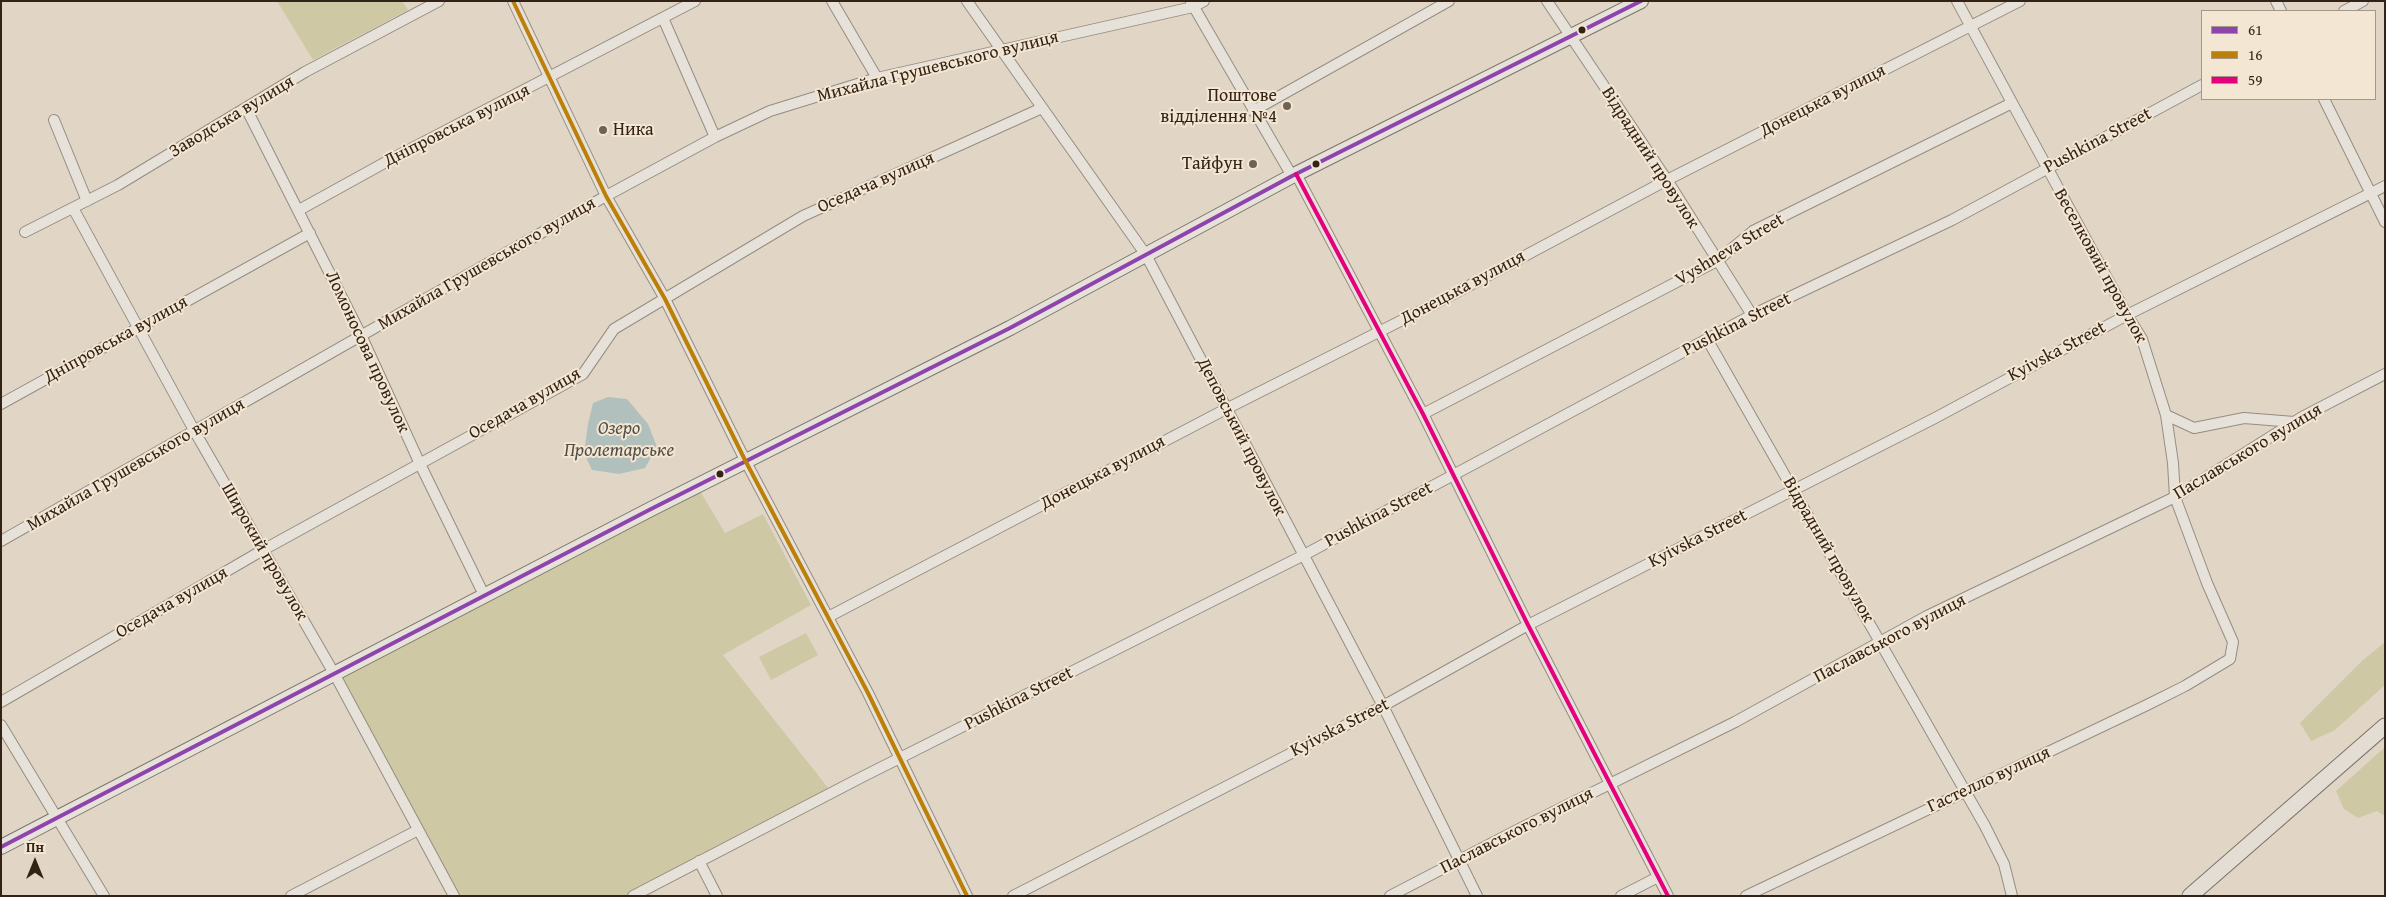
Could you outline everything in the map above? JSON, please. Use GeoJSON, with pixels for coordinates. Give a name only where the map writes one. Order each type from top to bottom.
{"type":"FeatureCollection","features":[{"type":"Feature","properties":{"kind":"main road"},"geometry":{"type":"LineString","coordinates":[[2190,896],[2385,726]]}},
{"type":"Feature","properties":{"kind":"street","name":"Заводська вулиця"},"geometry":{"type":"LineString","coordinates":[[25,232],[118,185],[305,72],[439,1]]}},
{"type":"Feature","properties":{"kind":"street"},"geometry":{"type":"LineString","coordinates":[[513,1],[606,196],[665,299],[746,462],[868,693],[967,896]]}},
{"type":"Feature","properties":{"kind":"street","name":"Дніпровська вулиця"},"geometry":{"type":"LineString","coordinates":[[299,210],[694,1]]}},
{"type":"Feature","properties":{"kind":"street"},"geometry":{"type":"LineString","coordinates":[[832,1],[877,78]]}},
{"type":"Feature","properties":{"kind":"street","name":"Деповський провулок"},"geometry":{"type":"LineString","coordinates":[[967,1],[1146,255],[1382,706],[1477,896]]}},
{"type":"Feature","properties":{"kind":"street","name":"Михайла Грушевського вулиця"},"geometry":{"type":"LineString","coordinates":[[1,541],[606,196],[715,137],[770,111],[877,78],[1204,1]]}},
{"type":"Feature","properties":{"kind":"street"},"geometry":{"type":"LineString","coordinates":[[1253,112],[1449,1]]}},
{"type":"Feature","properties":{"kind":"street","name":"Відрадний провулок"},"geometry":{"type":"LineString","coordinates":[[1547,1],[1667,180],[1752,315]]}},
{"type":"Feature","properties":{"kind":"street"},"geometry":{"type":"LineString","coordinates":[[1,847],[651,509],[1010,328],[1294,175],[1571,38],[1641,1]]}},
{"type":"Feature","properties":{"kind":"street","name":"Веселковий провулок"},"geometry":{"type":"LineString","coordinates":[[1957,1],[2142,339],[2166,415],[2173,462],[2175,497],[2207,583],[2233,642],[2230,659]]}},
{"type":"Feature","properties":{"kind":"street","name":"Донецька вулиця"},"geometry":{"type":"LineString","coordinates":[[828,617],[1667,180],[2020,1]]}},
{"type":"Feature","properties":{"kind":"street"},"geometry":{"type":"LineString","coordinates":[[2346,10],[2363,1]]}},
{"type":"Feature","properties":{"kind":"street"},"geometry":{"type":"LineString","coordinates":[[1192,4],[1253,112],[1294,175],[1379,331],[1668,896]]}},
{"type":"Feature","properties":{"kind":"street"},"geometry":{"type":"LineString","coordinates":[[663,18],[715,137]]}},
{"type":"Feature","properties":{"kind":"street","name":"Pushkina Street"},"geometry":{"type":"LineString","coordinates":[[632,896],[1302,556],[1752,315],[1952,220],[2201,86]]}},
{"type":"Feature","properties":{"kind":"street"},"geometry":{"type":"LineString","coordinates":[[2324,100],[2385,222]]}},
{"type":"Feature","properties":{"kind":"street","name":"Vyshneva Street"},"geometry":{"type":"LineString","coordinates":[[1423,414],[1717,261],[1753,232],[2012,103]]}},
{"type":"Feature","properties":{"kind":"street","name":"Ломоносова провулок"},"geometry":{"type":"LineString","coordinates":[[246,108],[362,335],[420,464],[485,597]]}},
{"type":"Feature","properties":{"kind":"street","name":"Оседача вулиця"},"geometry":{"type":"LineString","coordinates":[[1,702],[263,550],[583,374],[614,329],[804,216],[1042,108]]}},
{"type":"Feature","properties":{"kind":"street"},"geometry":{"type":"LineString","coordinates":[[54,120],[86,201]]}},
{"type":"Feature","properties":{"kind":"street","name":"Kyivska Street"},"geometry":{"type":"LineString","coordinates":[[1013,896],[1382,706],[1528,625],[1794,491],[2127,314],[2385,186]]}},
{"type":"Feature","properties":{"kind":"street","name":"Широкий провулок"},"geometry":{"type":"LineString","coordinates":[[73,208],[195,432],[336,674],[454,896]]}},
{"type":"Feature","properties":{"kind":"street","name":"Дніпровська вулиця"},"geometry":{"type":"LineString","coordinates":[[1,404],[310,233]]}},
{"type":"Feature","properties":{"kind":"street","name":"Відрадний провулок"},"geometry":{"type":"LineString","coordinates":[[1707,339],[1965,791],[2004,864],[2012,896]]}},
{"type":"Feature","properties":{"kind":"street","name":"Паславського вулиця"},"geometry":{"type":"LineString","coordinates":[[1390,896],[1735,722],[1882,643],[1927,616],[2175,497],[2294,422],[2385,374]]}},
{"type":"Feature","properties":{"kind":"street"},"geometry":{"type":"LineString","coordinates":[[2166,415],[2194,428],[2244,418],[2294,422]]}},
{"type":"Feature","properties":{"kind":"street","name":"Гастелло вулиця"},"geometry":{"type":"LineString","coordinates":[[1746,896],[2147,705],[2185,686],[2230,659]]}},
{"type":"Feature","properties":{"kind":"street"},"geometry":{"type":"LineString","coordinates":[[1,725],[104,896]]}},
{"type":"Feature","properties":{"kind":"street"},"geometry":{"type":"LineString","coordinates":[[291,896],[418,830]]}},
{"type":"Feature","properties":{"kind":"street"},"geometry":{"type":"LineString","coordinates":[[699,861],[717,896]]}},
{"type":"Feature","properties":{"kind":"street"},"geometry":{"type":"LineString","coordinates":[[1621,896],[1658,877]]}},
{"type":"Feature","properties":{"kind":"shaded area"},"geometry":{"type":"Polygon","coordinates":[[[277,1],[402,1],[408,10],[313,60],[277,1]]]}},
{"type":"Feature","properties":{"kind":"shaded area"},"geometry":{"type":"Polygon","coordinates":[[[697,486],[725,533],[763,514],[811,605],[723,655],[829,789],[625,896],[458,896],[342,677],[697,486]]]}},
{"type":"Feature","properties":{"kind":"shaded area"},"geometry":{"type":"Polygon","coordinates":[[[806,633],[818,655],[771,680],[759,657],[806,633]]]}},
{"type":"Feature","properties":{"kind":"shaded area"},"geometry":{"type":"Polygon","coordinates":[[[2385,642],[2385,685],[2335,730],[2311,741],[2300,723],[2363,660],[2385,642]]]}},
{"type":"Feature","properties":{"kind":"shaded area"},"geometry":{"type":"Polygon","coordinates":[[[2385,747],[2385,816],[2377,811],[2358,818],[2344,809],[2336,791],[2385,747]]]}},
{"type":"Feature","properties":{"kind":"water","name":"Озеро Пролетарське"},"geometry":{"type":"Polygon","coordinates":[[[608,397],[627,399],[648,424],[657,447],[645,468],[619,474],[592,470],[584,453],[588,424],[593,403],[608,397]]]}},
{"type":"Feature","properties":{"kind":"transit line","name":"16"},"geometry":{"type":"LineString","coordinates":[[513,1],[606,196],[665,299],[746,462],[868,693],[967,896]]}},
{"type":"Feature","properties":{"kind":"transit line","name":"61"},"geometry":{"type":"LineString","coordinates":[[1,847],[651,509],[1010,328],[1292,176],[1641,1]]}},
{"type":"Feature","properties":{"kind":"transit line","name":"59"},"geometry":{"type":"LineString","coordinates":[[1296,174],[1423,414],[1528,625],[1668,896]]}},
{"type":"Feature","properties":{"kind":"place","name":"Поштове відділення №4"},"geometry":{"type":"Point","coordinates":[1287,106]}},
{"type":"Feature","properties":{"kind":"place","name":"Ника"},"geometry":{"type":"Point","coordinates":[603,130]}},
{"type":"Feature","properties":{"kind":"place","name":"Тайфун"},"geometry":{"type":"Point","coordinates":[1253,164]}}]}
